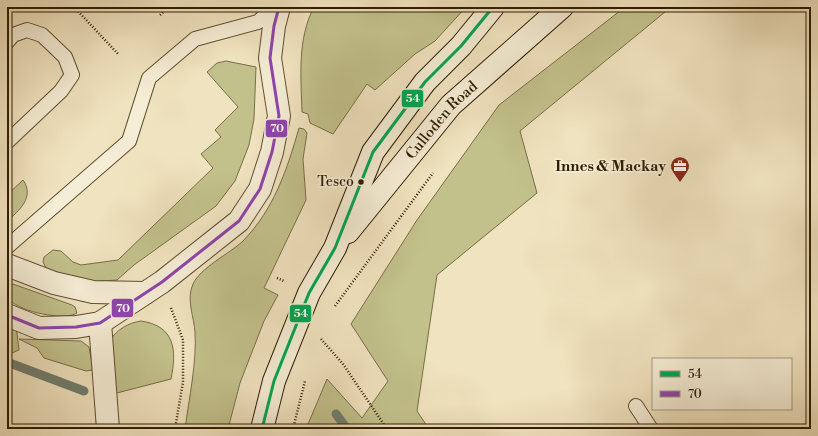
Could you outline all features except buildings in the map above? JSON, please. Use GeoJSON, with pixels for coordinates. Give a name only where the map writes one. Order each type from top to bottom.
{"type":"FeatureCollection","features":[{"type":"Feature","properties":{"kind":"main road"},"geometry":{"type":"LineString","coordinates":[[7,315],[39,328],[76,327],[100,323],[153,288],[239,221],[260,189],[272,152],[279,116],[270,58],[274,26],[279,7]]}},
{"type":"Feature","properties":{"kind":"main road","name":"Culloden Road"},"geometry":{"type":"LineString","coordinates":[[335,248],[373,152],[425,82],[461,46],[493,7]]}},
{"type":"Feature","properties":{"kind":"main road","name":"Culloden Road"},"geometry":{"type":"LineString","coordinates":[[262,429],[274,381],[308,293],[335,248],[451,105],[562,7]]}},
{"type":"Feature","properties":{"kind":"main road"},"geometry":{"type":"LineString","coordinates":[[7,265],[54,283],[94,292],[153,288]]}},
{"type":"Feature","properties":{"kind":"main road"},"geometry":{"type":"LineString","coordinates":[[100,323],[108,429]]}},
{"type":"Feature","properties":{"kind":"lane"},"geometry":{"type":"LineString","coordinates":[[7,247],[128,141],[149,78],[195,39],[258,22],[274,7]]}},
{"type":"Feature","properties":{"kind":"lane"},"geometry":{"type":"LineString","coordinates":[[7,42],[13,36],[27,30],[42,35],[65,57],[72,75],[61,91],[7,142]]}},
{"type":"Feature","properties":{"kind":"lane"},"geometry":{"type":"LineString","coordinates":[[636,406],[651,429]]}},
{"type":"Feature","properties":{"kind":"path"},"geometry":{"type":"LineString","coordinates":[[74,7],[119,55]]}},
{"type":"Feature","properties":{"kind":"path"},"geometry":{"type":"LineString","coordinates":[[160,15],[169,7]]}},
{"type":"Feature","properties":{"kind":"path"},"geometry":{"type":"LineString","coordinates":[[333,312],[436,169]]}},
{"type":"Feature","properties":{"kind":"path"},"geometry":{"type":"LineString","coordinates":[[153,288],[183,340],[183,382],[175,429]]}},
{"type":"Feature","properties":{"kind":"path"},"geometry":{"type":"LineString","coordinates":[[318,346],[324,333]]}},
{"type":"Feature","properties":{"kind":"path"},"geometry":{"type":"LineString","coordinates":[[321,339],[343,364],[386,429]]}},
{"type":"Feature","properties":{"kind":"path"},"geometry":{"type":"LineString","coordinates":[[293,429],[307,374]]}},
{"type":"Feature","properties":{"kind":"shaded area"},"geometry":{"type":"Polygon","coordinates":[[[314,7],[466,7],[435,41],[415,54],[375,90],[367,84],[333,134],[310,123],[308,114],[302,112],[302,45],[314,7]]]}},
{"type":"Feature","properties":{"kind":"shaded area"},"geometry":{"type":"Polygon","coordinates":[[[625,7],[671,7],[520,131],[537,193],[437,275],[417,411],[429,429],[306,429],[327,379],[362,418],[388,381],[351,324],[417,220],[499,105],[625,7]]]}},
{"type":"Feature","properties":{"kind":"shaded area"},"geometry":{"type":"Polygon","coordinates":[[[226,61],[256,67],[254,119],[249,145],[235,181],[216,206],[134,265],[117,280],[88,282],[47,270],[43,262],[44,257],[53,250],[61,251],[73,262],[81,265],[118,260],[213,168],[201,154],[221,137],[215,130],[238,107],[207,72],[217,63],[226,61]]]}},
{"type":"Feature","properties":{"kind":"shaded area"},"geometry":{"type":"Polygon","coordinates":[[[299,128],[304,129],[307,133],[303,159],[306,200],[264,288],[278,295],[264,321],[240,383],[228,429],[185,429],[195,355],[195,332],[190,302],[193,284],[202,272],[243,241],[263,216],[284,174],[299,128]]]}},
{"type":"Feature","properties":{"kind":"shaded area"},"geometry":{"type":"Polygon","coordinates":[[[23,180],[27,192],[26,198],[16,213],[7,221],[7,195],[23,180]]]}},
{"type":"Feature","properties":{"kind":"shaded area"},"geometry":{"type":"Polygon","coordinates":[[[13,284],[72,305],[75,307],[77,313],[63,316],[53,316],[23,308],[15,304],[9,298],[7,292],[9,285],[13,284]]]}},
{"type":"Feature","properties":{"kind":"shaded area"},"geometry":{"type":"Polygon","coordinates":[[[7,301],[14,309],[19,350],[7,355],[7,301]]]}},
{"type":"Feature","properties":{"kind":"shaded area"},"geometry":{"type":"Polygon","coordinates":[[[141,321],[161,328],[171,341],[174,358],[171,379],[109,395],[110,340],[124,327],[141,321]]]}},
{"type":"Feature","properties":{"kind":"shaded area"},"geometry":{"type":"Polygon","coordinates":[[[19,339],[81,341],[89,347],[93,370],[86,371],[44,358],[37,348],[19,339]]]}},
{"type":"Feature","properties":{"kind":"waterway"},"geometry":{"type":"LineString","coordinates":[[7,362],[84,391]]}},
{"type":"Feature","properties":{"kind":"waterway"},"geometry":{"type":"LineString","coordinates":[[336,414],[347,429]]}},
{"type":"Feature","properties":{"kind":"transit line","name":"70"},"geometry":{"type":"LineString","coordinates":[[7,315],[39,328],[76,327],[100,323],[162,282],[239,221],[260,189],[272,152],[279,116],[270,58],[274,26],[279,7]]}},
{"type":"Feature","properties":{"kind":"transit line","name":"54"},"geometry":{"type":"LineString","coordinates":[[262,429],[274,381],[309,293],[335,248],[373,152],[425,82],[461,46],[493,7]]}},
{"type":"Feature","properties":{"kind":"place","name":"Tesco"},"geometry":{"type":"Point","coordinates":[361,182]}},
{"type":"Feature","properties":{"kind":"place","name":"Innes & Mackay"},"geometry":{"type":"Point","coordinates":[680,183]}}]}
